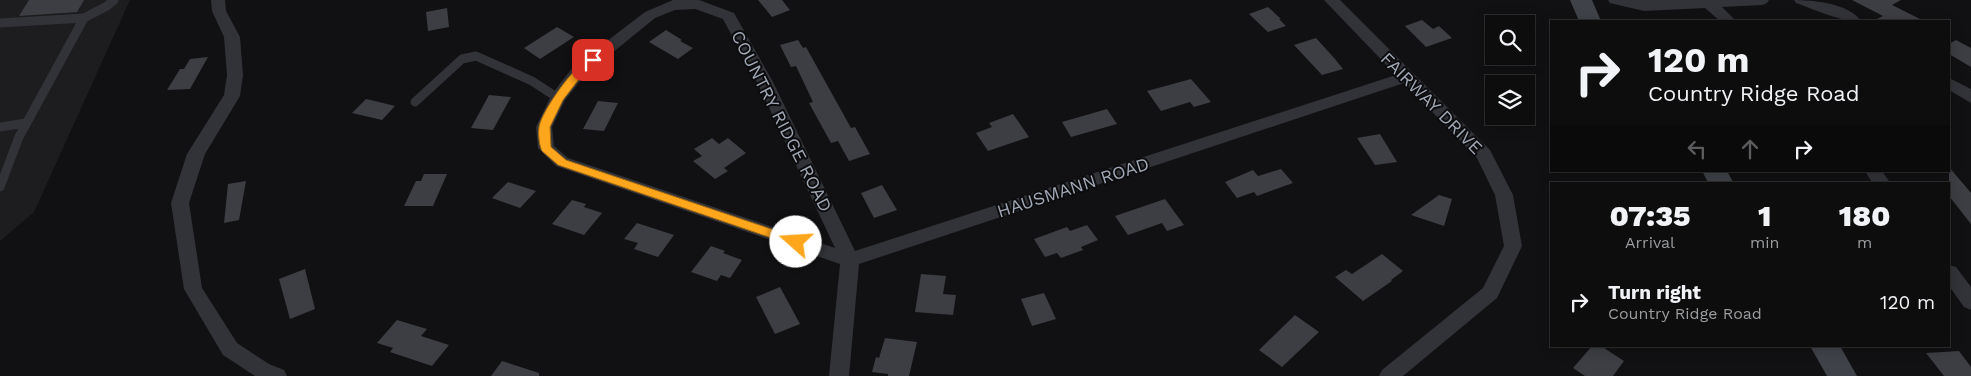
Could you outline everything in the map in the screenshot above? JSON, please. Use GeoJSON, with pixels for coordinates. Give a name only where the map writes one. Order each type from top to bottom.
{"type":"FeatureCollection","features":[{"type":"Feature","properties":{"kind":"main road"},"geometry":{"type":"LineString","coordinates":[[1580,0],[1590,20]]}},
{"type":"Feature","properties":{"kind":"main road"},"geometry":{"type":"LineString","coordinates":[[1825,347],[1843,376]]}},
{"type":"Feature","properties":{"kind":"street"},"geometry":{"type":"LineString","coordinates":[[218,0],[219,10],[232,37],[234,86],[232,96],[196,154],[180,203],[193,290],[230,349],[262,370],[277,376]]}},
{"type":"Feature","properties":{"kind":"street","name":"FAIRWAY DRIVE"},"geometry":{"type":"LineString","coordinates":[[1331,0],[1484,154],[1504,196],[1513,246],[1490,294],[1389,376]]}},
{"type":"Feature","properties":{"kind":"street"},"geometry":{"type":"LineString","coordinates":[[1615,0],[1644,6],[1762,0]]}},
{"type":"Feature","properties":{"kind":"street"},"geometry":{"type":"LineString","coordinates":[[1801,0],[1840,13],[1851,20]]}},
{"type":"Feature","properties":{"kind":"street"},"geometry":{"type":"LineString","coordinates":[[1709,3],[1728,20]]}},
{"type":"Feature","properties":{"kind":"street","name":"COUNTRY RIDGE ROAD"},"geometry":{"type":"LineString","coordinates":[[696,4],[729,16],[765,82],[850,260],[562,162],[546,148],[544,127],[558,98],[579,71],[650,15],[674,5],[696,4]]}},
{"type":"Feature","properties":{"kind":"street","name":"HAUSMANN ROAD"},"geometry":{"type":"LineString","coordinates":[[850,260],[1406,76]]}},
{"type":"Feature","properties":{"kind":"street"},"geometry":{"type":"LineString","coordinates":[[1950,84],[1971,97]]}},
{"type":"Feature","properties":{"kind":"street"},"geometry":{"type":"LineString","coordinates":[[839,376],[850,260]]}},
{"type":"Feature","properties":{"kind":"street"},"geometry":{"type":"LineString","coordinates":[[1950,273],[1971,302]]}},
{"type":"Feature","properties":{"kind":"lane"},"geometry":{"type":"LineString","coordinates":[[0,23],[84,18],[108,6],[114,0]]}},
{"type":"Feature","properties":{"kind":"lane"},"geometry":{"type":"LineString","coordinates":[[0,187],[19,137],[84,18]]}},
{"type":"Feature","properties":{"kind":"lane"},"geometry":{"type":"LineString","coordinates":[[415,102],[462,59],[476,56],[532,82],[558,98]]}},
{"type":"Feature","properties":{"kind":"lane"},"geometry":{"type":"LineString","coordinates":[[0,127],[26,123]]}},
{"type":"Feature","properties":{"kind":"shaded area"},"geometry":{"type":"Polygon","coordinates":[[[0,0],[130,0],[34,212],[0,241],[0,0]]]}},
{"type":"Feature","properties":{"kind":"building"},"geometry":{"type":"Polygon","coordinates":[[[29,0],[84,0],[77,12],[19,16],[29,0]]]}},
{"type":"Feature","properties":{"kind":"building"},"geometry":{"type":"Polygon","coordinates":[[[758,0],[782,0],[790,10],[772,17],[758,0]]]}},
{"type":"Feature","properties":{"kind":"building"},"geometry":{"type":"Polygon","coordinates":[[[1852,0],[1901,0],[1892,5],[1922,20],[1875,20],[1883,16],[1852,0]]]}},
{"type":"Feature","properties":{"kind":"building"},"geometry":{"type":"Polygon","coordinates":[[[1268,7],[1286,26],[1268,32],[1249,14],[1268,7]]]}},
{"type":"Feature","properties":{"kind":"building"},"geometry":{"type":"Polygon","coordinates":[[[447,8],[449,27],[428,31],[426,12],[447,8]]]}},
{"type":"Feature","properties":{"kind":"building"},"geometry":{"type":"Polygon","coordinates":[[[1422,20],[1433,29],[1439,26],[1452,38],[1426,47],[1405,26],[1422,20]]]}},
{"type":"Feature","properties":{"kind":"building"},"geometry":{"type":"Polygon","coordinates":[[[557,27],[574,37],[540,59],[524,48],[557,27]]]}},
{"type":"Feature","properties":{"kind":"building"},"geometry":{"type":"Polygon","coordinates":[[[666,30],[693,48],[678,59],[649,42],[666,30]]]}},
{"type":"Feature","properties":{"kind":"building"},"geometry":{"type":"Polygon","coordinates":[[[1316,38],[1343,69],[1322,75],[1294,45],[1316,38]]]}},
{"type":"Feature","properties":{"kind":"building"},"geometry":{"type":"Polygon","coordinates":[[[798,40],[803,48],[806,47],[851,128],[855,127],[870,154],[849,161],[838,141],[831,143],[809,103],[813,102],[796,66],[791,67],[780,45],[798,40]]]}},
{"type":"Feature","properties":{"kind":"building"},"geometry":{"type":"Polygon","coordinates":[[[1956,40],[1971,48],[1971,67],[1950,55],[1950,43],[1956,40]]]}},
{"type":"Feature","properties":{"kind":"building"},"geometry":{"type":"Polygon","coordinates":[[[208,57],[190,89],[167,90],[180,69],[184,69],[190,59],[208,57]]]}},
{"type":"Feature","properties":{"kind":"building"},"geometry":{"type":"Polygon","coordinates":[[[1191,79],[1211,102],[1194,107],[1190,102],[1161,111],[1147,91],[1191,79]]]}},
{"type":"Feature","properties":{"kind":"building"},"geometry":{"type":"Polygon","coordinates":[[[489,95],[511,97],[493,130],[471,128],[489,95]]]}},
{"type":"Feature","properties":{"kind":"building"},"geometry":{"type":"Polygon","coordinates":[[[366,99],[395,106],[382,120],[352,113],[366,99]]]}},
{"type":"Feature","properties":{"kind":"building"},"geometry":{"type":"Polygon","coordinates":[[[598,101],[618,103],[604,131],[583,129],[598,101]]]}},
{"type":"Feature","properties":{"kind":"building"},"geometry":{"type":"Polygon","coordinates":[[[1107,109],[1117,124],[1071,137],[1062,122],[1107,109]]]}},
{"type":"Feature","properties":{"kind":"building"},"geometry":{"type":"Polygon","coordinates":[[[1013,114],[1029,137],[988,151],[976,133],[992,127],[989,123],[1013,114]]]}},
{"type":"Feature","properties":{"kind":"building"},"geometry":{"type":"Polygon","coordinates":[[[1380,134],[1397,162],[1375,165],[1357,138],[1380,134]]]}},
{"type":"Feature","properties":{"kind":"building"},"geometry":{"type":"Polygon","coordinates":[[[712,138],[719,144],[728,138],[746,153],[724,168],[728,171],[715,179],[693,161],[702,156],[694,149],[712,138]]]}},
{"type":"Feature","properties":{"kind":"building"},"geometry":{"type":"Polygon","coordinates":[[[1950,168],[1971,193],[1971,224],[1950,197],[1950,168]]]}},
{"type":"Feature","properties":{"kind":"building"},"geometry":{"type":"Polygon","coordinates":[[[1281,169],[1293,183],[1257,196],[1254,192],[1237,198],[1225,182],[1253,170],[1258,176],[1281,169]]]}},
{"type":"Feature","properties":{"kind":"building"},"geometry":{"type":"Polygon","coordinates":[[[424,174],[447,174],[433,206],[404,206],[416,181],[421,181],[424,174]]]}},
{"type":"Feature","properties":{"kind":"building"},"geometry":{"type":"Polygon","coordinates":[[[246,181],[239,220],[224,223],[228,184],[246,181]]]}},
{"type":"Feature","properties":{"kind":"building"},"geometry":{"type":"Polygon","coordinates":[[[508,182],[536,191],[520,208],[492,198],[508,182]]]}},
{"type":"Feature","properties":{"kind":"building"},"geometry":{"type":"Polygon","coordinates":[[[882,185],[897,210],[874,218],[861,193],[882,185]]]}},
{"type":"Feature","properties":{"kind":"building"},"geometry":{"type":"Polygon","coordinates":[[[1439,195],[1452,199],[1444,226],[1411,215],[1439,195]]]}},
{"type":"Feature","properties":{"kind":"building"},"geometry":{"type":"Polygon","coordinates":[[[1165,199],[1184,225],[1167,231],[1162,223],[1128,235],[1115,216],[1165,199]]]}},
{"type":"Feature","properties":{"kind":"building"},"geometry":{"type":"Polygon","coordinates":[[[572,200],[586,204],[584,207],[602,213],[584,235],[552,224],[572,200]]]}},
{"type":"Feature","properties":{"kind":"building"},"geometry":{"type":"Polygon","coordinates":[[[637,223],[674,235],[658,257],[634,249],[638,243],[624,239],[637,223]]]}},
{"type":"Feature","properties":{"kind":"building"},"geometry":{"type":"Polygon","coordinates":[[[1087,225],[1098,240],[1081,247],[1083,250],[1061,258],[1057,253],[1045,257],[1034,239],[1067,227],[1070,231],[1087,225]]]}},
{"type":"Feature","properties":{"kind":"building"},"geometry":{"type":"Polygon","coordinates":[[[711,246],[742,260],[730,278],[721,275],[717,281],[691,272],[711,246]]]}},
{"type":"Feature","properties":{"kind":"building"},"geometry":{"type":"Polygon","coordinates":[[[1382,254],[1403,271],[1363,301],[1335,277],[1346,270],[1352,274],[1382,254]]]}},
{"type":"Feature","properties":{"kind":"building"},"geometry":{"type":"Polygon","coordinates":[[[305,269],[315,309],[290,319],[279,279],[305,269]]]}},
{"type":"Feature","properties":{"kind":"building"},"geometry":{"type":"Polygon","coordinates":[[[921,274],[946,276],[943,294],[956,295],[953,315],[915,312],[921,274]]]}},
{"type":"Feature","properties":{"kind":"building"},"geometry":{"type":"Polygon","coordinates":[[[780,287],[800,324],[775,334],[756,297],[780,287]]]}},
{"type":"Feature","properties":{"kind":"building"},"geometry":{"type":"Polygon","coordinates":[[[1044,293],[1056,319],[1032,326],[1021,299],[1044,293]]]}},
{"type":"Feature","properties":{"kind":"building"},"geometry":{"type":"Polygon","coordinates":[[[1295,315],[1319,332],[1282,367],[1259,350],[1295,315]]]}},
{"type":"Feature","properties":{"kind":"building"},"geometry":{"type":"Polygon","coordinates":[[[397,320],[427,329],[421,336],[449,345],[432,366],[390,352],[393,348],[377,343],[397,320]]]}},
{"type":"Feature","properties":{"kind":"building"},"geometry":{"type":"Polygon","coordinates":[[[885,338],[917,342],[909,376],[888,376],[888,374],[872,372],[876,357],[879,358],[885,338]]]}},
{"type":"Feature","properties":{"kind":"building"},"geometry":{"type":"Polygon","coordinates":[[[1591,347],[1603,347],[1624,361],[1613,376],[1585,376],[1573,368],[1591,347]]]}},
{"type":"Feature","properties":{"kind":"building"},"geometry":{"type":"Polygon","coordinates":[[[1959,351],[1971,367],[1971,376],[1944,376],[1926,353],[1959,351]]]}},
{"type":"Feature","properties":{"kind":"building"},"geometry":{"type":"Polygon","coordinates":[[[502,361],[539,373],[539,376],[491,376],[502,361]]]}},
{"type":"Feature","properties":{"kind":"route"},"geometry":{"type":"LineString","coordinates":[[593,60],[579,71],[558,98],[544,127],[546,148],[562,162],[796,242]]}}]}
